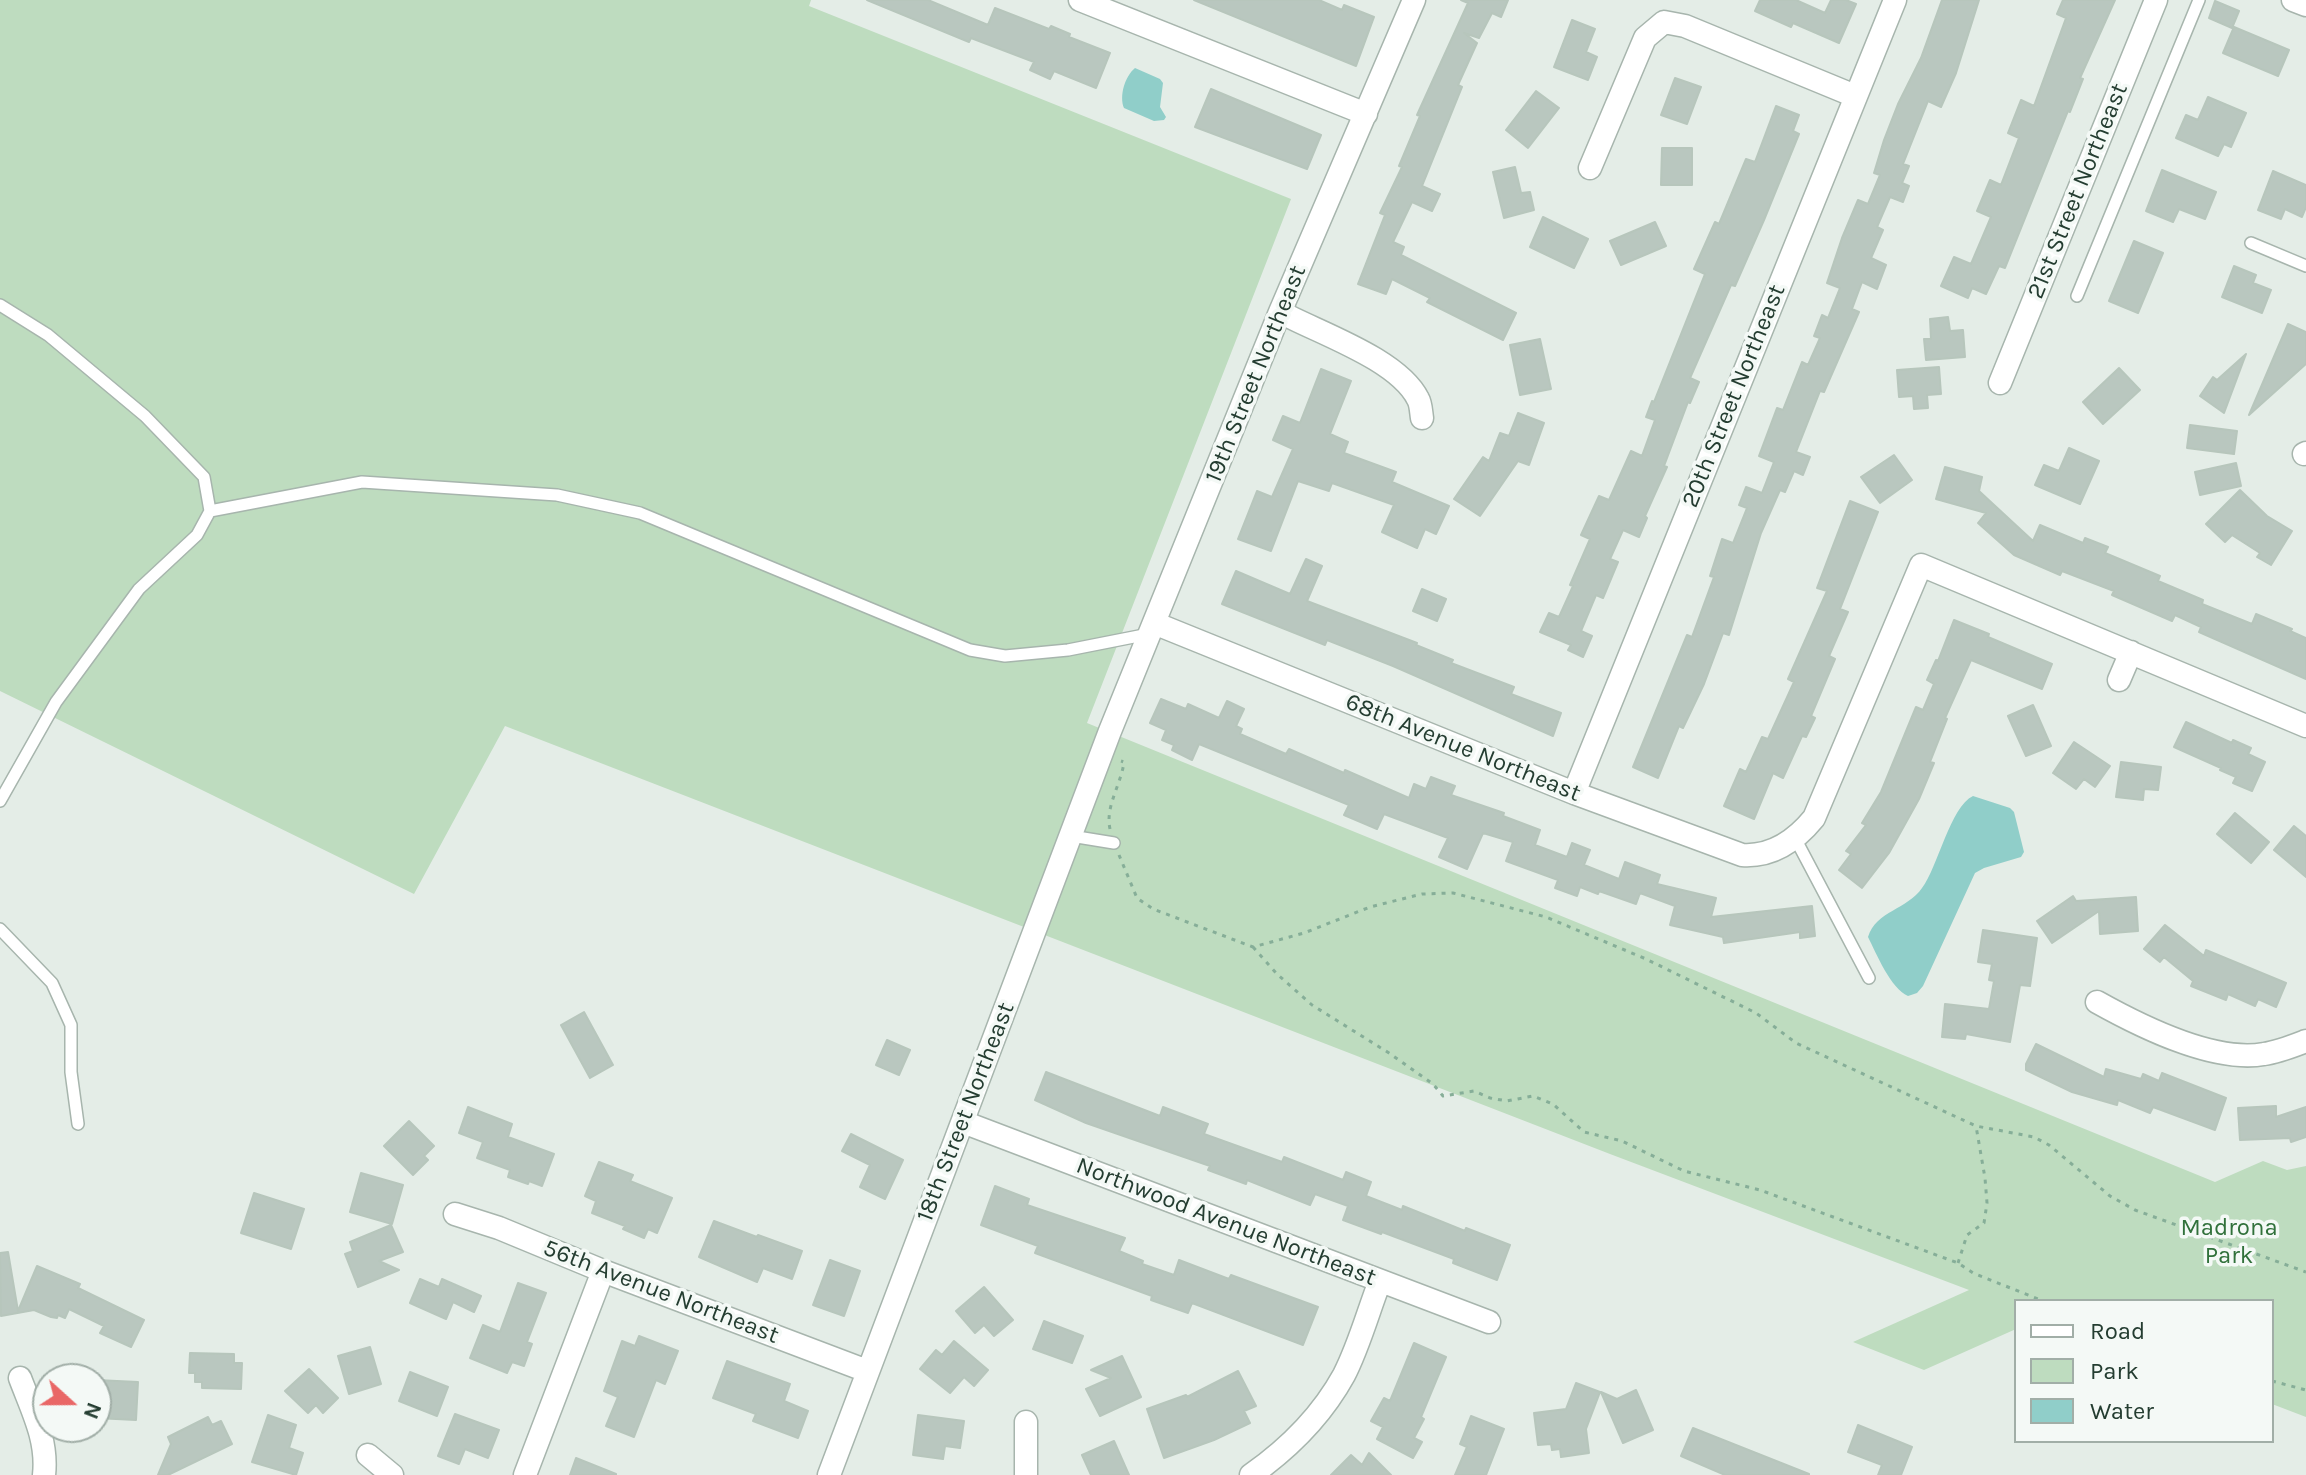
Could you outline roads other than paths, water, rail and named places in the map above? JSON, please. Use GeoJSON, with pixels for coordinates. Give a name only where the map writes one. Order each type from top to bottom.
{"type":"FeatureCollection","features":[{"type":"Feature","properties":{"kind":"street"},"geometry":{"type":"LineString","coordinates":[[1080,0],[1366,114]]}},
{"type":"Feature","properties":{"kind":"street","name":"19th Street Northeast"},"geometry":{"type":"LineString","coordinates":[[1103,750],[1280,312],[1414,0]]}},
{"type":"Feature","properties":{"kind":"street","name":"20th Street Northeast"},"geometry":{"type":"LineString","coordinates":[[1574,793],[1895,0]]}},
{"type":"Feature","properties":{"kind":"street","name":"21st Street Northeast"},"geometry":{"type":"LineString","coordinates":[[2000,383],[2156,0]]}},
{"type":"Feature","properties":{"kind":"street"},"geometry":{"type":"LineString","coordinates":[[2293,0],[2306,5]]}},
{"type":"Feature","properties":{"kind":"street"},"geometry":{"type":"LineString","coordinates":[[1590,168],[1645,38],[1664,22],[1685,26],[1855,96]]}},
{"type":"Feature","properties":{"kind":"street"},"geometry":{"type":"LineString","coordinates":[[1280,312],[1385,364],[1419,400],[1422,418]]}},
{"type":"Feature","properties":{"kind":"street"},"geometry":{"type":"LineString","coordinates":[[1785,843],[1814,818],[1921,565],[2306,726]]}},
{"type":"Feature","properties":{"kind":"street","name":"68th Avenue Northeast"},"geometry":{"type":"LineString","coordinates":[[1152,628],[1727,851],[1756,856],[1785,843]]}},
{"type":"Feature","properties":{"kind":"street"},"geometry":{"type":"LineString","coordinates":[[2119,680],[2131,652]]}},
{"type":"Feature","properties":{"kind":"street","name":"18th Street Northeast"},"geometry":{"type":"LineString","coordinates":[[829,1475],[1103,750]]}},
{"type":"Feature","properties":{"kind":"street"},"geometry":{"type":"LineString","coordinates":[[2097,1002],[2136,1023],[2226,1053],[2263,1055],[2306,1041]]}},
{"type":"Feature","properties":{"kind":"street","name":"Northwood Avenue Northeast"},"geometry":{"type":"LineString","coordinates":[[963,1122],[1489,1322]]}},
{"type":"Feature","properties":{"kind":"street","name":"56th Avenue Northeast"},"geometry":{"type":"LineString","coordinates":[[455,1214],[499,1228],[603,1271],[867,1371]]}},
{"type":"Feature","properties":{"kind":"street"},"geometry":{"type":"LineString","coordinates":[[525,1475],[603,1271]]}},
{"type":"Feature","properties":{"kind":"street"},"geometry":{"type":"LineString","coordinates":[[1251,1475],[1276,1457],[1306,1428],[1332,1394],[1345,1373],[1380,1281]]}},
{"type":"Feature","properties":{"kind":"street"},"geometry":{"type":"LineString","coordinates":[[20,1378],[41,1432],[46,1459],[44,1475]]}},
{"type":"Feature","properties":{"kind":"street"},"geometry":{"type":"LineString","coordinates":[[1026,1422],[1026,1475]]}},
{"type":"Feature","properties":{"kind":"street"},"geometry":{"type":"LineString","coordinates":[[368,1455],[392,1475]]}},
{"type":"Feature","properties":{"kind":"lane"},"geometry":{"type":"LineString","coordinates":[[2077,296],[2199,0]]}},
{"type":"Feature","properties":{"kind":"lane"},"geometry":{"type":"LineString","coordinates":[[2251,243],[2306,266]]}},
{"type":"Feature","properties":{"kind":"lane"},"geometry":{"type":"LineString","coordinates":[[0,305],[48,335],[145,416],[204,477],[210,511],[197,535],[139,589],[56,702],[0,801]]}},
{"type":"Feature","properties":{"kind":"lane"},"geometry":{"type":"LineString","coordinates":[[210,511],[362,482],[557,495],[640,513],[970,650],[1005,656],[1068,650],[1152,628]]}},
{"type":"Feature","properties":{"kind":"lane"},"geometry":{"type":"LineString","coordinates":[[1071,836],[1114,843]]}},
{"type":"Feature","properties":{"kind":"lane"},"geometry":{"type":"LineString","coordinates":[[1785,843],[1869,978]]}},
{"type":"Feature","properties":{"kind":"lane"},"geometry":{"type":"LineString","coordinates":[[0,929],[52,983],[71,1025],[71,1072],[78,1124]]}},
{"type":"Feature","properties":{"kind":"water"},"geometry":{"type":"Polygon","coordinates":[[[1135,68],[1163,83],[1160,107],[1166,117],[1164,120],[1154,121],[1124,108],[1124,86],[1135,68]]]}},
{"type":"Feature","properties":{"kind":"water"},"geometry":{"type":"Polygon","coordinates":[[[1973,796],[2014,812],[2024,852],[2021,857],[1975,873],[1923,986],[1917,993],[1908,996],[1890,978],[1868,937],[1878,921],[1909,901],[1922,888],[1951,824],[1965,802],[1973,796]]]}},
{"type":"Feature","properties":{"kind":"park label","name":"Madrona Park"},"geometry":{"type":"Point","coordinates":[2229,1242]}}]}
